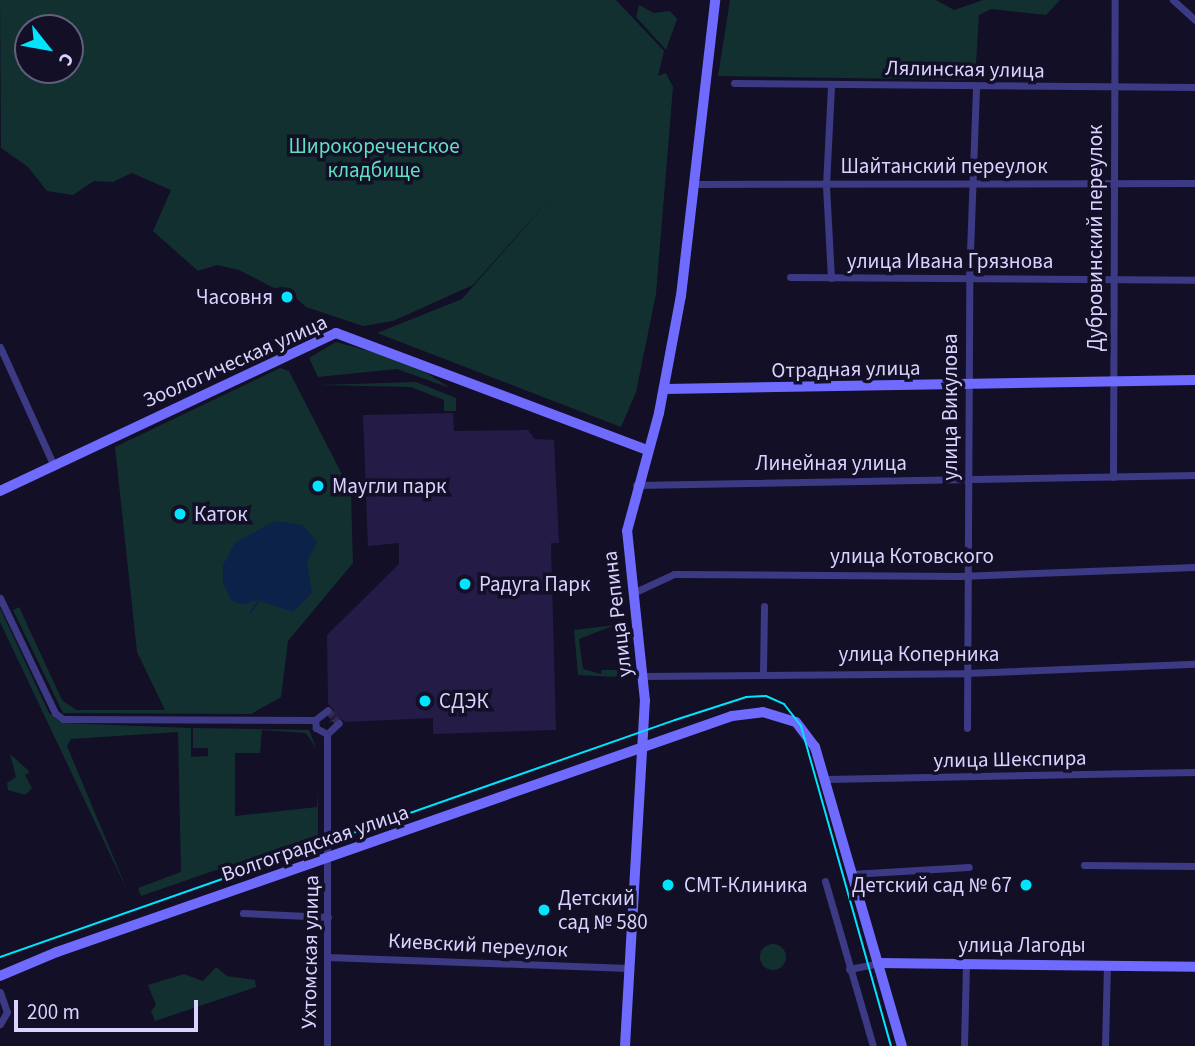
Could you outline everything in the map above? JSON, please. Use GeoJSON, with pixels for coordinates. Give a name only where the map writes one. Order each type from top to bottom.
{"type":"FeatureCollection","features":[{"type":"Feature","properties":{"kind":"street","name":"улица Репина"},"geometry":{"type":"LineString","coordinates":[[625,1046],[644,749],[644,676],[627,531],[635,485],[665,389],[694,184],[715,0]]}},
{"type":"Feature","properties":{"kind":"street","name":"Дубровинский переулок"},"geometry":{"type":"LineString","coordinates":[[1113,477],[1115,0]]}},
{"type":"Feature","properties":{"kind":"street"},"geometry":{"type":"LineString","coordinates":[[1173,0],[1195,20]]}},
{"type":"Feature","properties":{"kind":"street","name":"Лялинская улица"},"geometry":{"type":"LineString","coordinates":[[734,83],[1195,87]]}},
{"type":"Feature","properties":{"kind":"street"},"geometry":{"type":"LineString","coordinates":[[831,85],[826,185],[831,278]]}},
{"type":"Feature","properties":{"kind":"street","name":"улица Викулова"},"geometry":{"type":"LineString","coordinates":[[967,728],[969,279],[976,87]]}},
{"type":"Feature","properties":{"kind":"street","name":"Шайтанский переулок"},"geometry":{"type":"LineString","coordinates":[[694,184],[826,185],[972,181],[1195,183]]}},
{"type":"Feature","properties":{"kind":"street","name":"улица Ивана Грязнова"},"geometry":{"type":"LineString","coordinates":[[790,277],[1195,280]]}},
{"type":"Feature","properties":{"kind":"street","name":"Зоологическая улица"},"geometry":{"type":"LineString","coordinates":[[0,491],[336,333],[647,450]]}},
{"type":"Feature","properties":{"kind":"street"},"geometry":{"type":"LineString","coordinates":[[0,347],[54,466]]}},
{"type":"Feature","properties":{"kind":"street","name":"Отрадная улица"},"geometry":{"type":"LineString","coordinates":[[665,389],[1195,380]]}},
{"type":"Feature","properties":{"kind":"street","name":"Линейная улица"},"geometry":{"type":"LineString","coordinates":[[635,485],[756,479],[969,481],[1195,475]]}},
{"type":"Feature","properties":{"kind":"street","name":"улица Котовского"},"geometry":{"type":"LineString","coordinates":[[633,593],[674,574],[969,576],[1195,567]]}},
{"type":"Feature","properties":{"kind":"street"},"geometry":{"type":"LineString","coordinates":[[0,598],[55,713],[63,719],[315,720],[328,709]]}},
{"type":"Feature","properties":{"kind":"street"},"geometry":{"type":"LineString","coordinates":[[762,672],[764,606]]}},
{"type":"Feature","properties":{"kind":"street","name":"улица Коперника"},"geometry":{"type":"LineString","coordinates":[[644,676],[762,672],[966,673],[1195,664]]}},
{"type":"Feature","properties":{"kind":"street"},"geometry":{"type":"LineString","coordinates":[[644,749],[732,716],[772,713],[805,731],[826,779],[902,1046]]}},
{"type":"Feature","properties":{"kind":"street"},"geometry":{"type":"LineString","coordinates":[[315,720],[319,732],[327,734],[340,723]]}},
{"type":"Feature","properties":{"kind":"street","name":"Ухтомская улица"},"geometry":{"type":"LineString","coordinates":[[327,734],[327,1046]]}},
{"type":"Feature","properties":{"kind":"street","name":"Волгоградская улица"},"geometry":{"type":"LineString","coordinates":[[0,976],[644,749]]}},
{"type":"Feature","properties":{"kind":"street","name":"улица Шекспира"},"geometry":{"type":"LineString","coordinates":[[826,779],[1195,772]]}},
{"type":"Feature","properties":{"kind":"street"},"geometry":{"type":"LineString","coordinates":[[1084,865],[1195,866]]}},
{"type":"Feature","properties":{"kind":"street"},"geometry":{"type":"LineString","coordinates":[[851,874],[969,867]]}},
{"type":"Feature","properties":{"kind":"street"},"geometry":{"type":"LineString","coordinates":[[825,881],[873,1046]]}},
{"type":"Feature","properties":{"kind":"street"},"geometry":{"type":"LineString","coordinates":[[243,913],[328,917]]}},
{"type":"Feature","properties":{"kind":"street","name":"Киевский переулок"},"geometry":{"type":"LineString","coordinates":[[327,957],[628,968]]}},
{"type":"Feature","properties":{"kind":"street","name":"улица Лагоды"},"geometry":{"type":"LineString","coordinates":[[849,969],[878,963],[1195,967]]}},
{"type":"Feature","properties":{"kind":"street"},"geometry":{"type":"LineString","coordinates":[[964,1046],[966,964]]}},
{"type":"Feature","properties":{"kind":"street"},"geometry":{"type":"LineString","coordinates":[[1105,1046],[1107,964]]}},
{"type":"Feature","properties":{"kind":"street"},"geometry":{"type":"LineString","coordinates":[[0,992],[8,1012],[0,1024]]}},
{"type":"Feature","properties":{"kind":"green space","name":"Широкореченское кладбище"},"geometry":{"type":"Polygon","coordinates":[[[0,0],[616,0],[664,51],[658,76],[666,73],[673,87],[656,294],[636,392],[621,427],[377,333],[462,299],[556,192],[473,285],[393,321],[363,326],[306,307],[284,287],[274,288],[239,270],[217,265],[198,271],[153,231],[171,190],[132,173],[113,182],[94,181],[73,195],[47,191],[28,167],[1,148],[0,0]]]}},
{"type":"Feature","properties":{"kind":"green space"},"geometry":{"type":"Polygon","coordinates":[[[730,0],[936,0],[954,10],[983,0],[1060,0],[1046,15],[991,9],[979,15],[975,80],[718,76],[730,0]]]}},
{"type":"Feature","properties":{"kind":"green space"},"geometry":{"type":"Polygon","coordinates":[[[639,5],[654,13],[670,11],[677,19],[666,50],[636,17],[639,5]]]}},
{"type":"Feature","properties":{"kind":"green space"},"geometry":{"type":"Polygon","coordinates":[[[336,342],[410,362],[450,388],[397,369],[318,377],[309,358],[336,342]]]}},
{"type":"Feature","properties":{"kind":"green space"},"geometry":{"type":"Polygon","coordinates":[[[280,368],[289,371],[351,492],[353,563],[288,641],[281,697],[251,714],[63,713],[13,610],[19,607],[62,700],[76,710],[165,710],[137,652],[115,447],[280,368]]]}},
{"type":"Feature","properties":{"kind":"green space"},"geometry":{"type":"Polygon","coordinates":[[[416,382],[456,398],[456,411],[444,411],[444,400],[411,387],[318,385],[416,382]]]}},
{"type":"Feature","properties":{"kind":"green space"},"geometry":{"type":"Polygon","coordinates":[[[0,608],[49,713],[62,723],[191,728],[191,757],[208,756],[208,748],[193,748],[193,728],[309,730],[316,748],[306,733],[262,730],[260,753],[235,753],[235,816],[317,807],[318,792],[318,835],[141,896],[138,888],[181,872],[178,732],[71,739],[67,746],[128,892],[0,622],[0,608]]]}},
{"type":"Feature","properties":{"kind":"green space"},"geometry":{"type":"Polygon","coordinates":[[[615,625],[579,639],[583,669],[601,674],[602,670],[619,670],[616,677],[578,675],[574,630],[615,625]]]}},
{"type":"Feature","properties":{"kind":"green space"},"geometry":{"type":"Polygon","coordinates":[[[10,754],[30,772],[25,775],[32,788],[25,795],[8,790],[7,783],[16,777],[10,754]]]}},
{"type":"Feature","properties":{"kind":"green space"},"geometry":{"type":"Polygon","coordinates":[[[773,944],[782,948],[786,957],[782,966],[773,970],[764,966],[760,957],[764,948],[773,944]]]}},
{"type":"Feature","properties":{"kind":"green space"},"geometry":{"type":"Polygon","coordinates":[[[216,967],[227,976],[255,980],[256,987],[155,1021],[151,1011],[156,1005],[148,985],[184,974],[203,981],[216,967]]]}},
{"type":"Feature","properties":{"kind":"water"},"geometry":{"type":"Polygon","coordinates":[[[275,521],[303,525],[317,542],[307,562],[312,593],[293,612],[257,600],[243,605],[231,600],[223,584],[223,565],[235,543],[275,521]]]}},
{"type":"Feature","properties":{"kind":"building","name":"Радуга Парк"},"geometry":{"type":"Polygon","coordinates":[[[453,413],[454,431],[528,430],[535,439],[554,440],[559,543],[551,543],[556,730],[433,734],[433,718],[345,722],[338,717],[329,723],[334,710],[328,704],[327,635],[399,564],[399,543],[368,546],[363,415],[453,413]]]}},
{"type":"Feature","properties":{"kind":"waterway"},"geometry":{"type":"LineString","coordinates":[[251,612],[258,602]]}},
{"type":"Feature","properties":{"kind":"tunnel"},"geometry":{"type":"LineString","coordinates":[[328,710],[339,723]]}},
{"type":"Feature","properties":{"kind":"tram line"},"geometry":{"type":"LineString","coordinates":[[0,957],[675,720],[746,697],[766,696],[784,704],[801,726],[891,1046]]}},
{"type":"Feature","properties":{"kind":"place","name":"Часовня"},"geometry":{"type":"Point","coordinates":[287,297]}},
{"type":"Feature","properties":{"kind":"place","name":"Маугли парк"},"geometry":{"type":"Point","coordinates":[318,486]}},
{"type":"Feature","properties":{"kind":"place","name":"Каток"},"geometry":{"type":"Point","coordinates":[180,514]}},
{"type":"Feature","properties":{"kind":"place","name":"Радуга Парк"},"geometry":{"type":"Point","coordinates":[465,584]}},
{"type":"Feature","properties":{"kind":"place","name":"СДЭК"},"geometry":{"type":"Point","coordinates":[425,701]}},
{"type":"Feature","properties":{"kind":"place","name":"СМТ-Клиника"},"geometry":{"type":"Point","coordinates":[668,885]}},
{"type":"Feature","properties":{"kind":"place","name":"Детский сад № 67"},"geometry":{"type":"Point","coordinates":[1026,885]}},
{"type":"Feature","properties":{"kind":"place","name":"Детский сад № 580"},"geometry":{"type":"Point","coordinates":[544,910]}}]}
